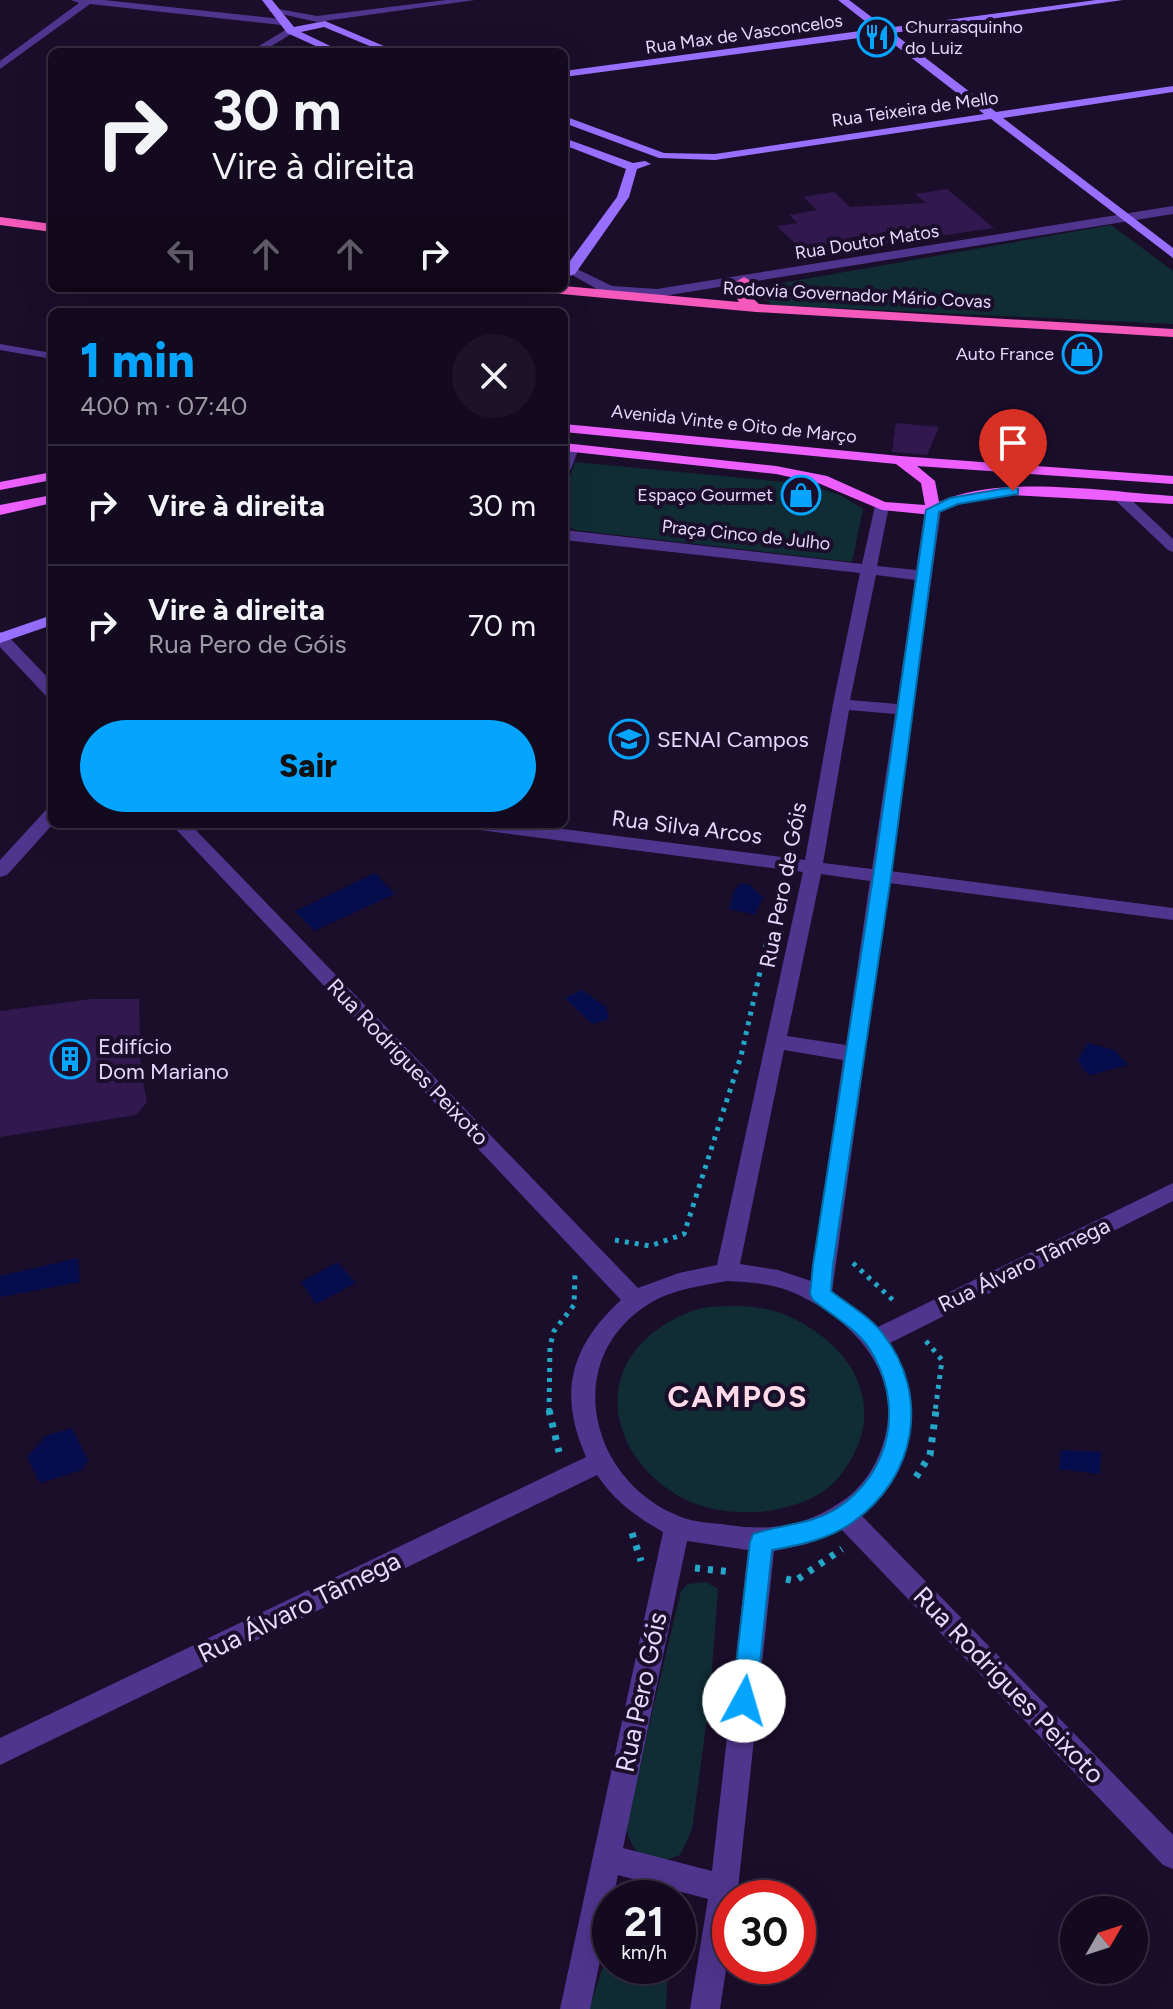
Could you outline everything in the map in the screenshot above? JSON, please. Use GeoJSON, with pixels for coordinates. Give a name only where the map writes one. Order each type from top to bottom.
{"type":"FeatureCollection","features":[{"type":"Feature","properties":{"kind":"highway"},"geometry":{"type":"LineString","coordinates":[[0,221],[48,226]]}},
{"type":"Feature","properties":{"kind":"highway"},"geometry":{"type":"LineString","coordinates":[[744,281],[741,294],[747,303],[756,308]]}},
{"type":"Feature","properties":{"kind":"highway","name":"Rodovia Governador Mário Covas"},"geometry":{"type":"LineString","coordinates":[[568,291],[756,308],[1173,333]]}},
{"type":"Feature","properties":{"kind":"main road"},"geometry":{"type":"LineString","coordinates":[[267,0],[291,31],[329,48]]}},
{"type":"Feature","properties":{"kind":"main road"},"geometry":{"type":"LineString","coordinates":[[843,0],[1173,254]]}},
{"type":"Feature","properties":{"kind":"main road","name":"Rua Max de Vasconcelos"},"geometry":{"type":"LineString","coordinates":[[568,73],[1118,0]]}},
{"type":"Feature","properties":{"kind":"main road"},"geometry":{"type":"LineString","coordinates":[[291,31],[321,22],[383,48]]}},
{"type":"Feature","properties":{"kind":"main road","name":"Rua Teixeira de Mello"},"geometry":{"type":"LineString","coordinates":[[663,156],[715,157],[1173,89]]}},
{"type":"Feature","properties":{"kind":"main road"},"geometry":{"type":"LineString","coordinates":[[568,120],[663,156]]}},
{"type":"Feature","properties":{"kind":"main road"},"geometry":{"type":"LineString","coordinates":[[568,143],[632,167],[663,156]]}},
{"type":"Feature","properties":{"kind":"main road"},"geometry":{"type":"LineString","coordinates":[[568,271],[623,197],[632,167]]}},
{"type":"Feature","properties":{"kind":"main road","name":"Avenida Vinte e Oito de Março"},"geometry":{"type":"LineString","coordinates":[[568,428],[900,460],[1173,480]]}},
{"type":"Feature","properties":{"kind":"main road"},"geometry":{"type":"LineString","coordinates":[[568,448],[776,470],[822,479],[882,506],[933,510],[955,500],[1013,491],[1173,500]]}},
{"type":"Feature","properties":{"kind":"main road"},"geometry":{"type":"LineString","coordinates":[[900,460],[928,481],[933,510]]}},
{"type":"Feature","properties":{"kind":"main road"},"geometry":{"type":"LineString","coordinates":[[0,486],[48,477]]}},
{"type":"Feature","properties":{"kind":"main road"},"geometry":{"type":"LineString","coordinates":[[0,510],[48,500]]}},
{"type":"Feature","properties":{"kind":"main road"},"geometry":{"type":"LineString","coordinates":[[0,638],[48,621]]}},
{"type":"Feature","properties":{"kind":"street"},"geometry":{"type":"LineString","coordinates":[[76,0],[281,22]]}},
{"type":"Feature","properties":{"kind":"street"},"geometry":{"type":"LineString","coordinates":[[273,11],[321,22],[470,0]]}},
{"type":"Feature","properties":{"kind":"street"},"geometry":{"type":"LineString","coordinates":[[0,66],[88,1]]}},
{"type":"Feature","properties":{"kind":"street"},"geometry":{"type":"LineString","coordinates":[[261,48],[291,31]]}},
{"type":"Feature","properties":{"kind":"street","name":"Rua Doutor Matos"},"geometry":{"type":"LineString","coordinates":[[568,272],[609,290],[634,293],[744,281],[1173,210]]}},
{"type":"Feature","properties":{"kind":"street"},"geometry":{"type":"LineString","coordinates":[[1118,495],[1173,547]]}},
{"type":"Feature","properties":{"kind":"street","name":"Rua Pero de Góis"},"geometry":{"type":"LineString","coordinates":[[727,1272],[813,867],[841,704],[882,506]]}},
{"type":"Feature","properties":{"kind":"street"},"geometry":{"type":"LineString","coordinates":[[820,1294],[933,510]]}},
{"type":"Feature","properties":{"kind":"street","name":"Praça Cinco de Julho"},"geometry":{"type":"LineString","coordinates":[[568,535],[924,576]]}},
{"type":"Feature","properties":{"kind":"street"},"geometry":{"type":"LineString","coordinates":[[0,638],[48,688]]}},
{"type":"Feature","properties":{"kind":"street"},"geometry":{"type":"LineString","coordinates":[[841,704],[903,710]]}},
{"type":"Feature","properties":{"kind":"street"},"geometry":{"type":"LineString","coordinates":[[0,871],[48,818]]}},
{"type":"Feature","properties":{"kind":"street","name":"Rua Rodrigues Peixoto"},"geometry":{"type":"LineString","coordinates":[[184,828],[635,1300]]}},
{"type":"Feature","properties":{"kind":"street","name":"Rua Silva Arcos"},"geometry":{"type":"LineString","coordinates":[[511,828],[1173,914]]}},
{"type":"Feature","properties":{"kind":"street"},"geometry":{"type":"LineString","coordinates":[[776,1041],[853,1054]]}},
{"type":"Feature","properties":{"kind":"street","name":"Rua Álvaro Tâmega"},"geometry":{"type":"LineString","coordinates":[[875,1339],[1173,1191]]}},
{"type":"Feature","properties":{"kind":"street"},"geometry":{"type":"LineString","coordinates":[[727,1272],[759,1274],[820,1294],[875,1339],[899,1384],[901,1432],[883,1479],[845,1516],[806,1534],[762,1542],[677,1527],[587,1469],[581,1418],[583,1373],[602,1332],[635,1300],[678,1280],[727,1272]]}},
{"type":"Feature","properties":{"kind":"street","name":"Rua Álvaro Tâmega"},"geometry":{"type":"LineString","coordinates":[[0,1752],[587,1469]]}},
{"type":"Feature","properties":{"kind":"street","name":"Rua Rodrigues Peixoto"},"geometry":{"type":"LineString","coordinates":[[845,1516],[1173,1855]]}},
{"type":"Feature","properties":{"kind":"street","name":"Rua Pero Góis"},"geometry":{"type":"LineString","coordinates":[[575,2009],[677,1527]]}},
{"type":"Feature","properties":{"kind":"street"},"geometry":{"type":"LineString","coordinates":[[725,1880],[762,1542]]}},
{"type":"Feature","properties":{"kind":"street"},"geometry":{"type":"LineString","coordinates":[[606,1858],[712,1886]]}},
{"type":"Feature","properties":{"kind":"street"},"geometry":{"type":"LineString","coordinates":[[705,2009],[712,1965]]}},
{"type":"Feature","properties":{"kind":"lane"},"geometry":{"type":"LineString","coordinates":[[0,347],[48,355]]}},
{"type":"Feature","properties":{"kind":"path"},"geometry":{"type":"LineString","coordinates":[[587,1469],[559,1454],[548,1407],[550,1346],[554,1331],[574,1305],[576,1265],[591,1253],[610,1239],[650,1246],[684,1234],[741,1056],[757,976],[787,864]]}},
{"type":"Feature","properties":{"kind":"path"},"geometry":{"type":"LineString","coordinates":[[848,1259],[886,1290],[942,1360],[930,1455],[914,1480]]}},
{"type":"Feature","properties":{"kind":"path"},"geometry":{"type":"LineString","coordinates":[[622,1523],[632,1532],[639,1560],[795,1581],[864,1535]]}},
{"type":"Feature","properties":{"kind":"shaded area"},"geometry":{"type":"Polygon","coordinates":[[[1111,225],[1173,271],[1173,324],[773,305],[762,297],[771,285],[1111,225]]]}},
{"type":"Feature","properties":{"kind":"shaded area"},"geometry":{"type":"Polygon","coordinates":[[[575,462],[806,484],[840,495],[863,509],[852,562],[575,530],[568,526],[568,483],[575,462]]]}},
{"type":"Feature","properties":{"kind":"shaded area"},"geometry":{"type":"Polygon","coordinates":[[[375,873],[395,894],[314,931],[295,911],[375,873]]]}},
{"type":"Feature","properties":{"kind":"shaded area"},"geometry":{"type":"Polygon","coordinates":[[[740,884],[748,884],[763,897],[755,915],[729,909],[734,891],[740,884]]]}},
{"type":"Feature","properties":{"kind":"shaded area"},"geometry":{"type":"Polygon","coordinates":[[[582,990],[606,1007],[609,1019],[592,1024],[565,998],[582,990]]]}},
{"type":"Feature","properties":{"kind":"shaded area"},"geometry":{"type":"Polygon","coordinates":[[[1088,1043],[1114,1050],[1128,1065],[1090,1075],[1078,1059],[1088,1043]]]}},
{"type":"Feature","properties":{"kind":"shaded area"},"geometry":{"type":"Polygon","coordinates":[[[78,1258],[80,1282],[0,1297],[0,1276],[78,1258]]]}},
{"type":"Feature","properties":{"kind":"shaded area"},"geometry":{"type":"Polygon","coordinates":[[[337,1262],[356,1283],[316,1304],[301,1282],[337,1262]]]}},
{"type":"Feature","properties":{"kind":"shaded area"},"geometry":{"type":"Polygon","coordinates":[[[744,1306],[786,1315],[832,1344],[848,1363],[859,1384],[864,1406],[863,1429],[854,1454],[832,1485],[800,1503],[761,1512],[733,1512],[706,1507],[669,1490],[649,1473],[634,1454],[623,1433],[618,1411],[619,1389],[625,1368],[638,1347],[658,1329],[701,1308],[744,1306]]]}},
{"type":"Feature","properties":{"kind":"shaded area"},"geometry":{"type":"Polygon","coordinates":[[[72,1428],[88,1460],[82,1470],[40,1483],[27,1457],[46,1436],[72,1428]]]}},
{"type":"Feature","properties":{"kind":"shaded area"},"geometry":{"type":"Polygon","coordinates":[[[1061,1450],[1101,1452],[1100,1474],[1059,1469],[1061,1450]]]}},
{"type":"Feature","properties":{"kind":"shaded area"},"geometry":{"type":"Polygon","coordinates":[[[706,1582],[718,1589],[710,1695],[692,1830],[680,1855],[651,1860],[638,1852],[625,1826],[681,1591],[688,1584],[706,1582]]]}},
{"type":"Feature","properties":{"kind":"shaded area"},"geometry":{"type":"Polygon","coordinates":[[[597,1984],[667,1984],[666,2009],[589,2009],[597,1984]]]}},
{"type":"Feature","properties":{"kind":"building"},"geometry":{"type":"Polygon","coordinates":[[[947,189],[994,228],[807,255],[777,226],[798,223],[789,215],[817,210],[803,197],[834,192],[850,207],[926,203],[915,194],[947,189]]]}},
{"type":"Feature","properties":{"kind":"building"},"geometry":{"type":"Polygon","coordinates":[[[896,423],[939,427],[927,455],[892,452],[896,423]]]}},
{"type":"Feature","properties":{"kind":"building","name":"Edifício Dom Mariano"},"geometry":{"type":"Polygon","coordinates":[[[92,999],[139,999],[141,1071],[147,1102],[136,1115],[0,1137],[0,1011],[92,999]]]}},
{"type":"Feature","properties":{"kind":"place","name":"Churrasquinho do Luiz"},"geometry":{"type":"Point","coordinates":[877,37]}},
{"type":"Feature","properties":{"kind":"place","name":"Auto France"},"geometry":{"type":"Point","coordinates":[1082,354]}},
{"type":"Feature","properties":{"kind":"place","name":"Espaço Gourmet"},"geometry":{"type":"Point","coordinates":[801,495]}},
{"type":"Feature","properties":{"kind":"place","name":"SENAI Campos"},"geometry":{"type":"Point","coordinates":[629,739]}},
{"type":"Feature","properties":{"kind":"place","name":"Edifício Dom Mariano"},"geometry":{"type":"Point","coordinates":[70,1059]}},
{"type":"Feature","properties":{"kind":"district","name":"CAMPOS"},"geometry":{"type":"Point","coordinates":[738,1396]}},
{"type":"Feature","properties":{"kind":"route"},"geometry":{"type":"LineString","coordinates":[[744,1701],[762,1542],[806,1534],[845,1516],[883,1479],[901,1432],[899,1384],[875,1339],[820,1294],[823,1265],[882,877],[933,510],[955,500],[1013,491]]}}]}
